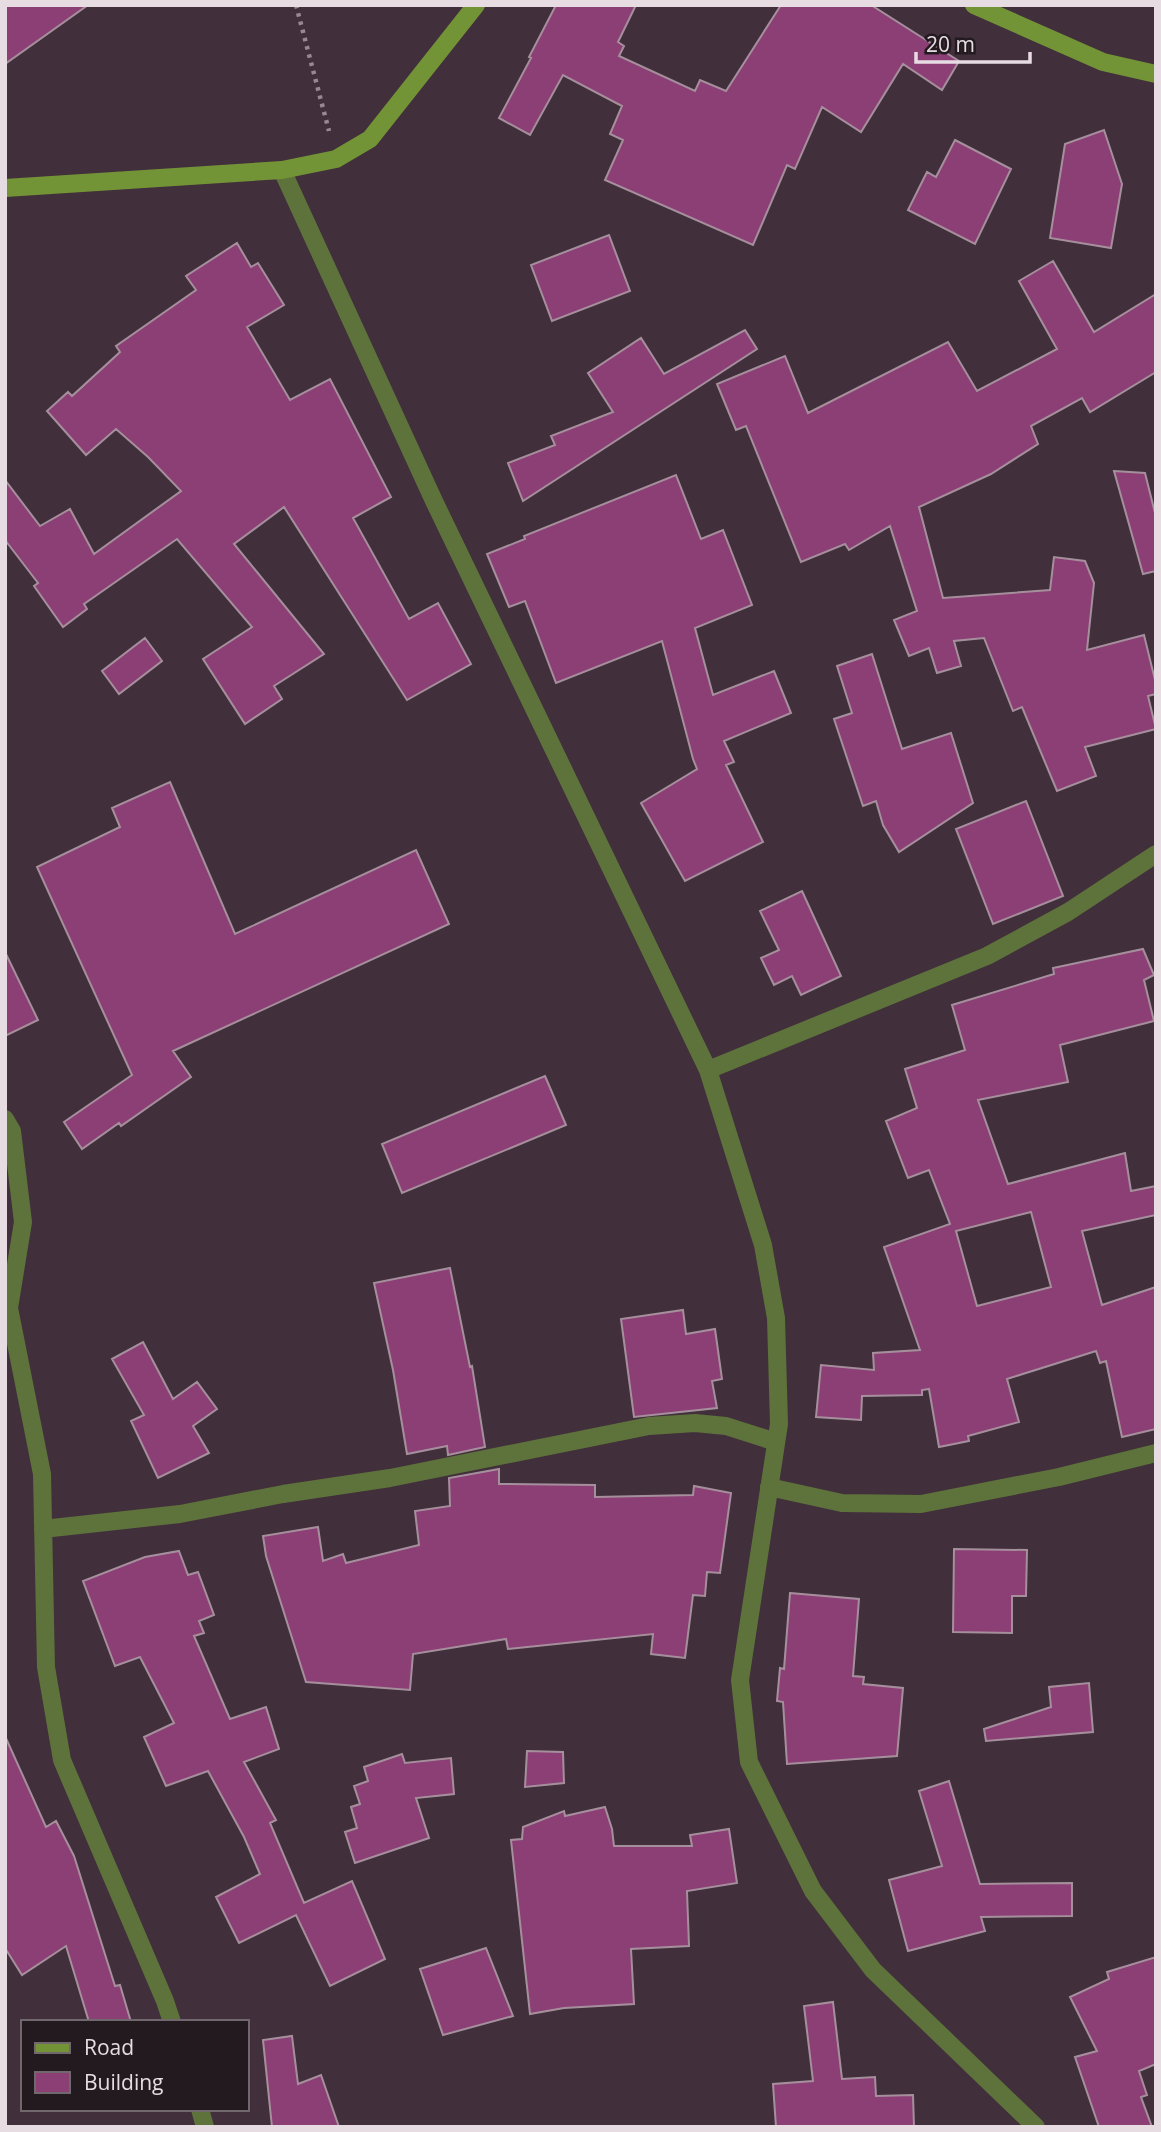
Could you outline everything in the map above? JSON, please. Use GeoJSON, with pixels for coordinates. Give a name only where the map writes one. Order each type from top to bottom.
{"type":"FeatureCollection","features":[{"type":"Feature","properties":{"kind":"main road"},"geometry":{"type":"LineString","coordinates":[[5,188],[282,170],[336,159],[370,139],[476,5]]}},
{"type":"Feature","properties":{"kind":"main road"},"geometry":{"type":"LineString","coordinates":[[974,5],[1102,62],[1156,74]]}},
{"type":"Feature","properties":{"kind":"street"},"geometry":{"type":"LineString","coordinates":[[282,170],[434,501],[708,1070],[742,1173],[763,1245],[776,1318],[779,1424],[740,1680],[749,1762],[813,1891],[873,1970],[1036,2127]]}},
{"type":"Feature","properties":{"kind":"street"},"geometry":{"type":"LineString","coordinates":[[708,1070],[987,956],[1068,912],[1156,854]]}},
{"type":"Feature","properties":{"kind":"street"},"geometry":{"type":"LineString","coordinates":[[5,1119],[12,1131],[23,1222],[7,1305],[42,1474],[46,1667],[62,1759],[171,2020]]}},
{"type":"Feature","properties":{"kind":"street"},"geometry":{"type":"LineString","coordinates":[[43,1529],[180,1514],[284,1494],[390,1478],[649,1426],[695,1423],[726,1426],[776,1442]]}},
{"type":"Feature","properties":{"kind":"street"},"geometry":{"type":"LineString","coordinates":[[769,1487],[842,1503],[921,1504],[1059,1477],[1156,1453]]}},
{"type":"Feature","properties":{"kind":"path"},"geometry":{"type":"LineString","coordinates":[[296,5],[336,159]]}},
{"type":"Feature","properties":{"kind":"building"},"geometry":{"type":"Polygon","coordinates":[[[5,5],[88,5],[5,64],[5,5]]]}},
{"type":"Feature","properties":{"kind":"building"},"geometry":{"type":"Polygon","coordinates":[[[556,5],[636,5],[618,42],[624,46],[619,56],[695,91],[700,80],[726,91],[781,5],[871,5],[959,61],[942,90],[903,64],[861,132],[822,107],[795,169],[787,165],[753,245],[605,180],[623,140],[610,134],[622,106],[563,75],[530,135],[499,118],[556,5]]]}},
{"type":"Feature","properties":{"kind":"building"},"geometry":{"type":"Polygon","coordinates":[[[1104,130],[1122,184],[1111,248],[1050,238],[1065,144],[1104,130]]]}},
{"type":"Feature","properties":{"kind":"building"},"geometry":{"type":"Polygon","coordinates":[[[955,140],[1011,169],[975,244],[908,210],[927,172],[936,177],[955,140]]]}},
{"type":"Feature","properties":{"kind":"building"},"geometry":{"type":"Polygon","coordinates":[[[609,235],[630,291],[552,321],[531,265],[609,235]]]}},
{"type":"Feature","properties":{"kind":"building"},"geometry":{"type":"Polygon","coordinates":[[[237,243],[251,267],[258,263],[284,305],[247,327],[290,400],[330,379],[391,497],[353,518],[409,619],[438,603],[471,664],[407,700],[284,507],[234,544],[324,654],[274,686],[282,699],[245,724],[203,659],[252,627],[177,539],[84,604],[87,609],[63,627],[34,586],[38,583],[5,540],[5,480],[40,526],[70,509],[94,554],[181,491],[116,429],[86,455],[47,411],[68,392],[72,396],[120,352],[116,346],[196,290],[186,276],[237,243]]]}},
{"type":"Feature","properties":{"kind":"building"},"geometry":{"type":"Polygon","coordinates":[[[1053,261],[1094,332],[1156,294],[1156,372],[1090,412],[1082,398],[1031,426],[1038,444],[991,474],[919,507],[943,598],[1050,590],[1054,557],[1085,561],[1094,583],[1087,650],[1144,635],[1156,684],[1156,694],[1148,696],[1156,729],[1085,747],[1096,776],[1057,791],[1022,707],[1013,711],[984,638],[954,641],[961,666],[937,673],[929,648],[909,656],[894,620],[917,611],[890,526],[849,550],[845,544],[801,562],[746,426],[736,430],[717,384],[785,356],[808,413],[948,342],[977,391],[1057,349],[1019,281],[1053,261]]]}},
{"type":"Feature","properties":{"kind":"building"},"geometry":{"type":"Polygon","coordinates":[[[745,330],[757,349],[523,501],[508,463],[555,445],[551,436],[613,412],[588,373],[641,338],[664,374],[745,330]]]}},
{"type":"Feature","properties":{"kind":"building"},"geometry":{"type":"Polygon","coordinates":[[[1114,471],[1145,473],[1156,517],[1156,571],[1143,574],[1114,471]]]}},
{"type":"Feature","properties":{"kind":"building"},"geometry":{"type":"Polygon","coordinates":[[[676,475],[701,539],[723,530],[752,605],[695,628],[713,695],[774,671],[791,713],[724,741],[734,762],[726,765],[763,842],[685,881],[641,803],[697,769],[662,641],[556,683],[525,601],[509,607],[487,554],[525,539],[524,536],[676,475]]]}},
{"type":"Feature","properties":{"kind":"building"},"geometry":{"type":"Polygon","coordinates":[[[145,638],[162,661],[119,694],[102,671],[145,638]]]}},
{"type":"Feature","properties":{"kind":"building"},"geometry":{"type":"Polygon","coordinates":[[[872,654],[902,749],[951,733],[973,803],[899,852],[883,825],[876,801],[863,806],[834,719],[852,713],[837,666],[872,654]]]}},
{"type":"Feature","properties":{"kind":"building"},"geometry":{"type":"Polygon","coordinates":[[[170,782],[235,934],[416,850],[449,924],[173,1051],[191,1077],[121,1126],[119,1123],[82,1149],[64,1122],[132,1075],[37,867],[120,827],[112,808],[170,782]]]}},
{"type":"Feature","properties":{"kind":"building"},"geometry":{"type":"Polygon","coordinates":[[[1026,801],[1063,896],[993,924],[956,829],[1026,801]]]}},
{"type":"Feature","properties":{"kind":"building"},"geometry":{"type":"Polygon","coordinates":[[[802,891],[841,976],[801,995],[792,976],[774,985],[761,958],[779,950],[760,911],[802,891]]]}},
{"type":"Feature","properties":{"kind":"building"},"geometry":{"type":"Polygon","coordinates":[[[1143,949],[1154,975],[1144,980],[1154,1021],[1060,1045],[1068,1082],[978,1100],[1008,1184],[1125,1153],[1131,1191],[1156,1186],[1156,1215],[1082,1231],[1102,1305],[1156,1287],[1156,1429],[1122,1437],[1106,1361],[1100,1363],[1096,1351],[1007,1379],[1019,1422],[968,1436],[969,1441],[939,1447],[929,1389],[922,1390],[922,1395],[862,1396],[861,1420],[816,1417],[821,1365],[874,1370],[873,1353],[920,1350],[884,1247],[950,1224],[929,1170],[908,1178],[886,1121],[917,1108],[905,1069],[965,1050],[952,1005],[1054,974],[1053,968],[1143,949]],[[1031,1212],[956,1231],[977,1306],[1051,1287],[1031,1212]]]}},
{"type":"Feature","properties":{"kind":"building"},"geometry":{"type":"Polygon","coordinates":[[[5,952],[38,1020],[5,1036],[5,952]]]}},
{"type":"Feature","properties":{"kind":"building"},"geometry":{"type":"Polygon","coordinates":[[[545,1076],[566,1125],[402,1193],[382,1144],[545,1076]]]}},
{"type":"Feature","properties":{"kind":"building"},"geometry":{"type":"Polygon","coordinates":[[[450,1268],[470,1367],[472,1366],[485,1447],[448,1455],[447,1446],[407,1454],[393,1370],[374,1283],[450,1268]]]}},
{"type":"Feature","properties":{"kind":"building"},"geometry":{"type":"Polygon","coordinates":[[[683,1310],[686,1334],[715,1329],[722,1379],[712,1381],[717,1408],[634,1417],[621,1319],[683,1310]]]}},
{"type":"Feature","properties":{"kind":"building"},"geometry":{"type":"Polygon","coordinates":[[[143,1342],[173,1399],[197,1382],[217,1409],[193,1426],[209,1453],[158,1478],[131,1421],[144,1415],[112,1359],[143,1342]]]}},
{"type":"Feature","properties":{"kind":"building"},"geometry":{"type":"Polygon","coordinates":[[[499,1469],[499,1484],[595,1485],[595,1497],[693,1495],[694,1486],[731,1493],[720,1573],[707,1572],[705,1596],[693,1595],[685,1658],[651,1654],[653,1634],[508,1649],[506,1639],[413,1654],[410,1690],[306,1682],[266,1556],[263,1536],[318,1527],[323,1561],[343,1554],[346,1563],[419,1545],[415,1511],[450,1506],[449,1478],[499,1469]]]}},
{"type":"Feature","properties":{"kind":"building"},"geometry":{"type":"Polygon","coordinates":[[[954,1549],[1027,1550],[1026,1596],[1012,1596],[1012,1633],[953,1632],[954,1549]]]}},
{"type":"Feature","properties":{"kind":"building"},"geometry":{"type":"Polygon","coordinates":[[[179,1551],[188,1575],[198,1572],[214,1615],[199,1621],[204,1633],[194,1636],[230,1719],[266,1707],[279,1749],[244,1762],[276,1820],[270,1823],[304,1903],[352,1881],[385,1959],[330,1986],[296,1915],[239,1943],[216,1897],[260,1874],[244,1837],[208,1771],[166,1786],[144,1737],[174,1723],[140,1657],[115,1666],[83,1581],[145,1557],[179,1551]]]}},
{"type":"Feature","properties":{"kind":"building"},"geometry":{"type":"Polygon","coordinates":[[[790,1593],[859,1599],[853,1676],[864,1677],[863,1684],[903,1688],[897,1756],[787,1764],[783,1702],[777,1701],[780,1668],[784,1669],[790,1593]]]}},
{"type":"Feature","properties":{"kind":"building"},"geometry":{"type":"Polygon","coordinates":[[[1089,1683],[1093,1732],[986,1741],[984,1729],[1051,1707],[1049,1687],[1089,1683]]]}},
{"type":"Feature","properties":{"kind":"building"},"geometry":{"type":"Polygon","coordinates":[[[5,1736],[46,1827],[56,1821],[74,1856],[115,1986],[120,1985],[130,2020],[88,2020],[66,1946],[22,1975],[5,1948],[5,1736]]]}},
{"type":"Feature","properties":{"kind":"building"},"geometry":{"type":"Polygon","coordinates":[[[527,1751],[563,1752],[564,1783],[525,1787],[527,1751]]]}},
{"type":"Feature","properties":{"kind":"building"},"geometry":{"type":"Polygon","coordinates":[[[402,1754],[405,1763],[451,1758],[454,1794],[416,1798],[429,1838],[355,1863],[345,1832],[357,1828],[351,1807],[360,1804],[354,1786],[368,1781],[364,1767],[402,1754]]]}},
{"type":"Feature","properties":{"kind":"building"},"geometry":{"type":"Polygon","coordinates":[[[949,1781],[980,1884],[1072,1883],[1072,1916],[981,1917],[985,1931],[908,1951],[889,1880],[942,1866],[919,1791],[949,1781]]]}},
{"type":"Feature","properties":{"kind":"building"},"geometry":{"type":"Polygon","coordinates":[[[605,1807],[614,1846],[692,1846],[690,1835],[729,1829],[737,1883],[687,1891],[689,1946],[631,1949],[634,2004],[564,2008],[530,2014],[511,1840],[522,1839],[523,1827],[564,1811],[565,1816],[605,1807]]]}},
{"type":"Feature","properties":{"kind":"building"},"geometry":{"type":"Polygon","coordinates":[[[486,1948],[513,2016],[443,2035],[420,1969],[486,1948]]]}},
{"type":"Feature","properties":{"kind":"building"},"geometry":{"type":"Polygon","coordinates":[[[1156,1957],[1156,2064],[1139,2071],[1147,2095],[1141,2097],[1152,2127],[1099,2127],[1075,2057],[1097,2051],[1070,1997],[1109,1979],[1107,1972],[1156,1957]]]}},
{"type":"Feature","properties":{"kind":"building"},"geometry":{"type":"Polygon","coordinates":[[[833,2002],[842,2079],[875,2077],[876,2096],[913,2095],[914,2127],[776,2127],[773,2084],[813,2081],[804,2006],[833,2002]]]}},
{"type":"Feature","properties":{"kind":"building"},"geometry":{"type":"Polygon","coordinates":[[[292,2036],[298,2084],[321,2075],[339,2127],[272,2127],[263,2040],[292,2036]]]}}]}
